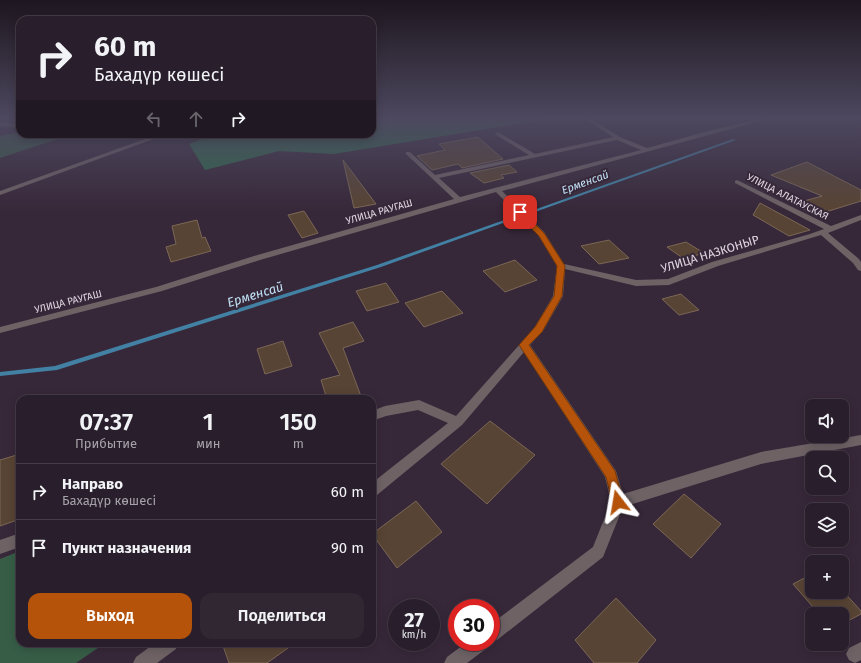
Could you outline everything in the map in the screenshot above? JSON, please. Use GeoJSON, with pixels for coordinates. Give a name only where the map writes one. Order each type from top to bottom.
{"type":"FeatureCollection","features":[{"type":"Feature","properties":{"kind":"street"},"geometry":{"type":"LineString","coordinates":[[0,193],[120,150]]}},
{"type":"Feature","properties":{"kind":"street"},"geometry":{"type":"LineString","coordinates":[[525,150],[533,155]]}},
{"type":"Feature","properties":{"kind":"street"},"geometry":{"type":"LineString","coordinates":[[433,177],[558,150]]}},
{"type":"Feature","properties":{"kind":"street","name":"УЛИЦА РАУГАШ"},"geometry":{"type":"LineString","coordinates":[[0,330],[159,289],[264,256],[460,200],[647,150]]}},
{"type":"Feature","properties":{"kind":"street"},"geometry":{"type":"LineString","coordinates":[[408,153],[460,200]]}},
{"type":"Feature","properties":{"kind":"street","name":"УЛИЦА АЛАТАУСКАЯ"},"geometry":{"type":"LineString","coordinates":[[737,182],[826,231],[861,268]]}},
{"type":"Feature","properties":{"kind":"street"},"geometry":{"type":"LineString","coordinates":[[376,487],[458,422],[539,329],[558,296],[561,266],[542,234],[498,190]]}},
{"type":"Feature","properties":{"kind":"street","name":"УЛИЦА НАЗКОНЫР"},"geometry":{"type":"LineString","coordinates":[[561,266],[636,283],[669,282],[715,264],[813,236],[861,216]]}},
{"type":"Feature","properties":{"kind":"street"},"geometry":{"type":"LineString","coordinates":[[500,627],[598,552],[618,502],[611,475],[524,345]]}},
{"type":"Feature","properties":{"kind":"street"},"geometry":{"type":"LineString","coordinates":[[376,414],[385,411],[419,405],[458,422]]}},
{"type":"Feature","properties":{"kind":"street"},"geometry":{"type":"LineString","coordinates":[[618,502],[761,458],[861,440]]}},
{"type":"Feature","properties":{"kind":"street"},"geometry":{"type":"LineString","coordinates":[[0,547],[16,541]]}},
{"type":"Feature","properties":{"kind":"street"},"geometry":{"type":"LineString","coordinates":[[142,663],[164,647]]}},
{"type":"Feature","properties":{"kind":"street"},"geometry":{"type":"LineString","coordinates":[[453,663],[469,651]]}},
{"type":"Feature","properties":{"kind":"green space"},"geometry":{"type":"Polygon","coordinates":[[[0,150],[25,150],[0,158],[0,150]]]}},
{"type":"Feature","properties":{"kind":"green space"},"geometry":{"type":"Polygon","coordinates":[[[193,150],[359,150],[334,154],[279,151],[205,170],[193,150]]]}},
{"type":"Feature","properties":{"kind":"green space"},"geometry":{"type":"Polygon","coordinates":[[[16,553],[16,647],[99,647],[76,663],[0,663],[0,559],[16,553]]]}},
{"type":"Feature","properties":{"kind":"building"},"geometry":{"type":"Polygon","coordinates":[[[445,150],[493,150],[503,159],[462,168],[458,164],[432,170],[417,156],[445,150]]]}},
{"type":"Feature","properties":{"kind":"building"},"geometry":{"type":"Polygon","coordinates":[[[343,160],[376,204],[354,208],[343,160]]]}},
{"type":"Feature","properties":{"kind":"building"},"geometry":{"type":"Polygon","coordinates":[[[807,162],[861,190],[861,201],[816,215],[793,204],[822,196],[771,175],[807,162]]]}},
{"type":"Feature","properties":{"kind":"building"},"geometry":{"type":"Polygon","coordinates":[[[509,165],[517,172],[501,175],[504,178],[484,183],[470,173],[509,165]]]}},
{"type":"Feature","properties":{"kind":"building"},"geometry":{"type":"Polygon","coordinates":[[[760,203],[810,230],[789,236],[753,215],[760,203]]]}},
{"type":"Feature","properties":{"kind":"building"},"geometry":{"type":"Polygon","coordinates":[[[304,211],[318,233],[302,238],[288,215],[304,211]]]}},
{"type":"Feature","properties":{"kind":"building"},"geometry":{"type":"Polygon","coordinates":[[[197,220],[202,238],[205,237],[211,251],[171,262],[166,247],[176,244],[172,226],[197,220]]]}},
{"type":"Feature","properties":{"kind":"building"},"geometry":{"type":"Polygon","coordinates":[[[609,240],[629,258],[599,264],[581,246],[609,240]]]}},
{"type":"Feature","properties":{"kind":"building"},"geometry":{"type":"Polygon","coordinates":[[[686,242],[704,253],[684,259],[667,247],[686,242]]]}},
{"type":"Feature","properties":{"kind":"building"},"geometry":{"type":"Polygon","coordinates":[[[515,260],[537,280],[505,292],[483,271],[515,260]]]}},
{"type":"Feature","properties":{"kind":"building"},"geometry":{"type":"Polygon","coordinates":[[[386,283],[399,302],[367,311],[356,291],[386,283]]]}},
{"type":"Feature","properties":{"kind":"building"},"geometry":{"type":"Polygon","coordinates":[[[442,291],[463,313],[424,327],[405,303],[442,291]]]}},
{"type":"Feature","properties":{"kind":"building"},"geometry":{"type":"Polygon","coordinates":[[[681,294],[699,310],[679,315],[662,299],[681,294]]]}},
{"type":"Feature","properties":{"kind":"building"},"geometry":{"type":"Polygon","coordinates":[[[353,322],[364,341],[343,348],[361,395],[326,395],[321,380],[340,375],[319,333],[353,322]]]}},
{"type":"Feature","properties":{"kind":"building"},"geometry":{"type":"Polygon","coordinates":[[[283,341],[292,366],[265,374],[257,349],[283,341]]]}},
{"type":"Feature","properties":{"kind":"building"},"geometry":{"type":"Polygon","coordinates":[[[490,421],[535,455],[487,504],[441,464],[490,421]]]}},
{"type":"Feature","properties":{"kind":"building"},"geometry":{"type":"Polygon","coordinates":[[[16,455],[16,520],[0,526],[0,460],[16,455]]]}},
{"type":"Feature","properties":{"kind":"building"},"geometry":{"type":"Polygon","coordinates":[[[684,494],[721,524],[691,558],[653,524],[684,494]]]}},
{"type":"Feature","properties":{"kind":"building"},"geometry":{"type":"Polygon","coordinates":[[[416,501],[442,532],[397,568],[376,539],[376,531],[416,501]]]}},
{"type":"Feature","properties":{"kind":"building"},"geometry":{"type":"Polygon","coordinates":[[[805,578],[805,598],[793,584],[805,578]]]}},
{"type":"Feature","properties":{"kind":"building"},"geometry":{"type":"Polygon","coordinates":[[[616,598],[656,640],[637,663],[594,663],[575,640],[616,598]]]}},
{"type":"Feature","properties":{"kind":"building"},"geometry":{"type":"Polygon","coordinates":[[[849,598],[861,611],[861,614],[849,620],[849,607],[813,607],[806,599],[849,599],[849,598]]]}},
{"type":"Feature","properties":{"kind":"building"},"geometry":{"type":"Polygon","coordinates":[[[223,647],[289,647],[267,663],[229,663],[223,647]]]}},
{"type":"Feature","properties":{"kind":"waterway","name":"Ерменсай"},"geometry":{"type":"LineString","coordinates":[[533,211],[706,150]]}},
{"type":"Feature","properties":{"kind":"waterway","name":"Ерменсай"},"geometry":{"type":"LineString","coordinates":[[0,374],[55,368],[379,266],[512,219]]}},
{"type":"Feature","properties":{"kind":"route"},"geometry":{"type":"LineString","coordinates":[[520,212],[542,234],[561,266],[558,296],[539,329],[524,345],[611,475],[618,502]]}}]}
